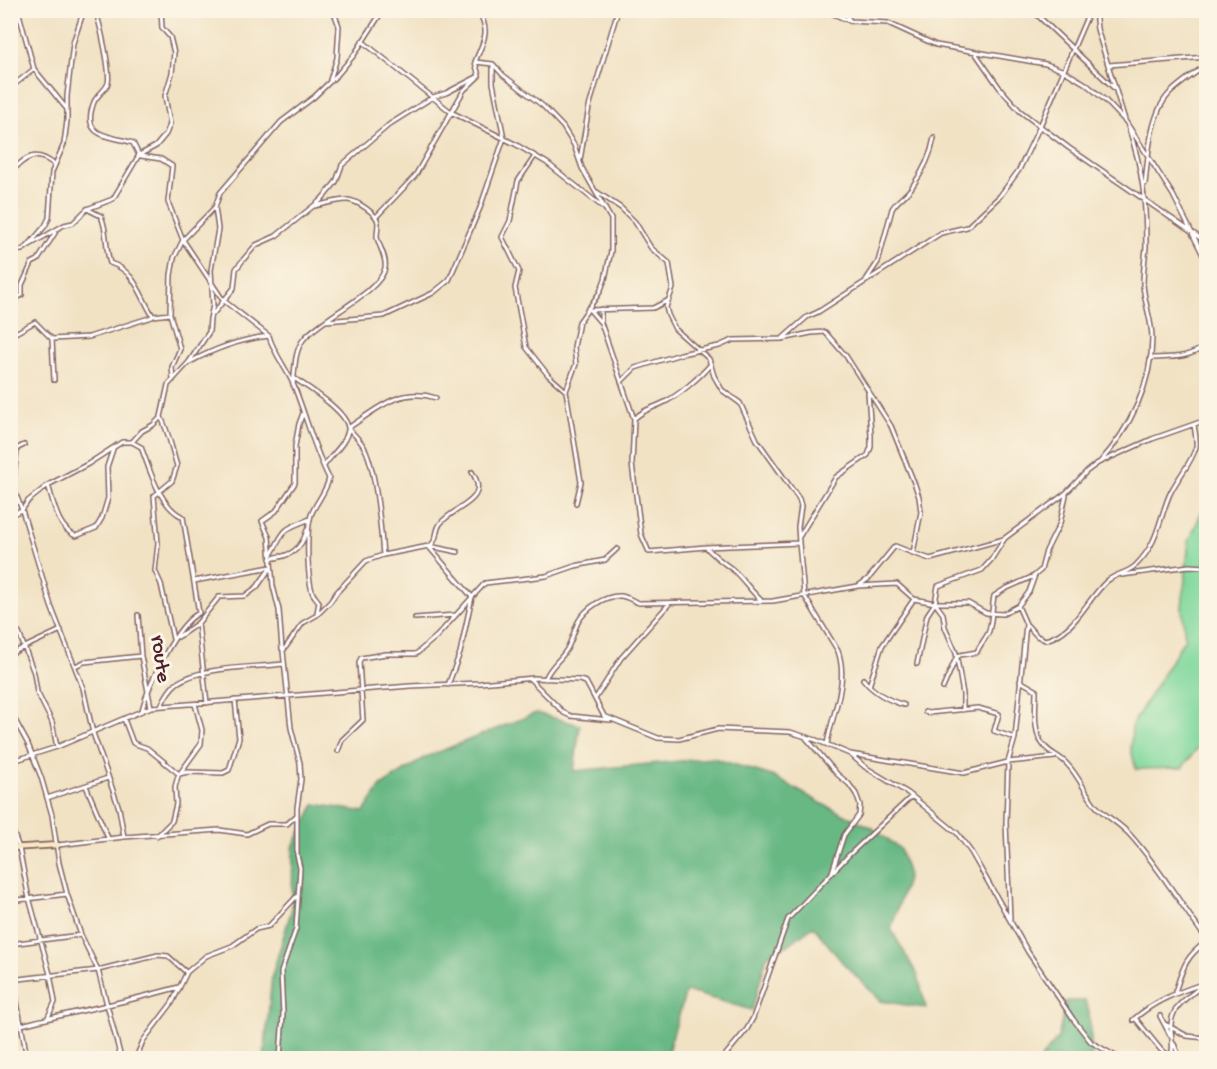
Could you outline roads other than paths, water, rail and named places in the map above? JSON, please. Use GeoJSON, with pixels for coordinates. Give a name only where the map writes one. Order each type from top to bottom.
{"type":"FeatureCollection","features":[{"type":"Feature","properties":{"kind":"street"},"geometry":{"type":"LineString","coordinates":[[18,10],[34,69],[66,108]]}},
{"type":"Feature","properties":{"kind":"street"},"geometry":{"type":"LineString","coordinates":[[28,246],[49,218],[51,179],[64,144],[73,43],[84,10]]}},
{"type":"Feature","properties":{"kind":"street"},"geometry":{"type":"LineString","coordinates":[[95,10],[108,74],[108,85],[95,100],[91,115],[93,127],[102,136],[120,138],[132,143],[139,156]]}},
{"type":"Feature","properties":{"kind":"street"},"geometry":{"type":"LineString","coordinates":[[10,251],[22,250],[73,223],[87,209],[116,196],[139,156],[156,146],[166,134],[170,124],[165,96],[172,73],[174,53],[170,37],[162,28],[161,10]]}},
{"type":"Feature","properties":{"kind":"street"},"geometry":{"type":"LineString","coordinates":[[330,82],[337,58],[339,26],[333,10]]}},
{"type":"Feature","properties":{"kind":"street"},"geometry":{"type":"LineString","coordinates":[[173,380],[172,367],[180,349],[170,315],[172,266],[183,240],[215,207],[220,193],[281,122],[330,82],[354,54],[383,10]]}},
{"type":"Feature","properties":{"kind":"street"},"geometry":{"type":"LineString","coordinates":[[478,10],[485,24],[485,33],[475,62],[479,76]]}},
{"type":"Feature","properties":{"kind":"street"},"geometry":{"type":"LineString","coordinates":[[580,162],[589,107],[618,10]]}},
{"type":"Feature","properties":{"kind":"street"},"geometry":{"type":"LineString","coordinates":[[824,10],[850,21],[888,23],[936,45],[996,57],[1025,60],[1064,71],[1096,92],[1126,122],[1194,234],[1206,261]]}},
{"type":"Feature","properties":{"kind":"street"},"geometry":{"type":"LineString","coordinates":[[844,10],[850,21]]}},
{"type":"Feature","properties":{"kind":"street"},"geometry":{"type":"LineString","coordinates":[[1032,10],[1116,91]]}},
{"type":"Feature","properties":{"kind":"street"},"geometry":{"type":"LineString","coordinates":[[782,339],[807,317],[941,233],[967,227],[1010,184],[1040,126],[1090,10]]}},
{"type":"Feature","properties":{"kind":"street"},"geometry":{"type":"LineString","coordinates":[[1095,10],[1097,29],[1139,158],[1145,200],[1146,242],[1143,282],[1152,339],[1143,392],[1124,431],[1098,464]]}},
{"type":"Feature","properties":{"kind":"street"},"geometry":{"type":"LineString","coordinates":[[362,41],[451,112],[535,156],[605,208]]}},
{"type":"Feature","properties":{"kind":"street"},"geometry":{"type":"LineString","coordinates":[[975,52],[999,87],[1020,111],[1068,148],[1206,242]]}},
{"type":"Feature","properties":{"kind":"street"},"geometry":{"type":"LineString","coordinates":[[1109,64],[1206,57]]}},
{"type":"Feature","properties":{"kind":"street"},"geometry":{"type":"LineString","coordinates":[[475,62],[493,64],[503,75],[543,106],[563,127],[610,219],[610,251],[600,292],[578,328],[574,346],[576,364],[566,391],[581,482],[576,503]]}},
{"type":"Feature","properties":{"kind":"street"},"geometry":{"type":"LineString","coordinates":[[326,321],[384,316],[433,293],[449,280],[480,208],[504,138],[493,83],[493,64]]}},
{"type":"Feature","properties":{"kind":"street"},"geometry":{"type":"LineString","coordinates":[[1144,191],[1154,123],[1161,106],[1168,94],[1206,65]]}},
{"type":"Feature","properties":{"kind":"street"},"geometry":{"type":"LineString","coordinates":[[10,88],[34,69]]}},
{"type":"Feature","properties":{"kind":"street"},"geometry":{"type":"LineString","coordinates":[[213,314],[234,288],[237,269],[256,245],[276,236],[333,188],[342,165],[390,124],[433,97],[479,76]]}},
{"type":"Feature","properties":{"kind":"street"},"geometry":{"type":"LineString","coordinates":[[376,216],[416,176],[464,90],[479,76]]}},
{"type":"Feature","properties":{"kind":"street"},"geometry":{"type":"LineString","coordinates":[[866,282],[878,262],[892,209],[912,187],[926,163],[934,138]]}},
{"type":"Feature","properties":{"kind":"street"},"geometry":{"type":"LineString","coordinates":[[139,156],[161,159],[172,166],[168,202],[183,240],[223,300],[269,336],[273,349],[293,385],[329,480],[297,550],[285,557],[270,558]]}},
{"type":"Feature","properties":{"kind":"street"},"geometry":{"type":"LineString","coordinates":[[535,156],[518,181],[510,221],[502,237],[519,271],[515,288],[526,347],[548,375],[566,391]]}},
{"type":"Feature","properties":{"kind":"street"},"geometry":{"type":"LineString","coordinates":[[10,173],[21,160],[30,157],[46,160],[55,165]]}},
{"type":"Feature","properties":{"kind":"street"},"geometry":{"type":"LineString","coordinates":[[10,168],[16,167]]}},
{"type":"Feature","properties":{"kind":"street"},"geometry":{"type":"LineString","coordinates":[[597,192],[621,208],[635,222],[651,248],[669,263],[673,288],[666,307],[675,329],[709,359],[714,376],[722,390],[740,403],[758,440],[799,499],[801,506],[799,543],[804,595],[842,660],[842,688],[827,744]]}},
{"type":"Feature","properties":{"kind":"street"},"geometry":{"type":"LineString","coordinates":[[293,385],[299,346],[304,339],[369,290],[385,271],[386,262],[377,237],[378,219],[375,213],[350,200],[313,206]]}},
{"type":"Feature","properties":{"kind":"street"},"geometry":{"type":"LineString","coordinates":[[132,442],[142,430],[153,425],[161,417],[168,385],[206,340],[213,314],[211,270],[218,229],[215,207]]}},
{"type":"Feature","properties":{"kind":"street"},"geometry":{"type":"LineString","coordinates":[[87,209],[101,216],[106,228],[107,254],[111,263],[122,267],[133,278],[153,316]]}},
{"type":"Feature","properties":{"kind":"street"},"geometry":{"type":"LineString","coordinates":[[12,307],[17,298],[22,295],[22,285],[32,263],[38,260],[57,230]]}},
{"type":"Feature","properties":{"kind":"street"},"geometry":{"type":"LineString","coordinates":[[10,263],[15,266],[12,282],[12,307]]}},
{"type":"Feature","properties":{"kind":"street"},"geometry":{"type":"LineString","coordinates":[[589,309],[653,308],[668,300]]}},
{"type":"Feature","properties":{"kind":"street"},"geometry":{"type":"LineString","coordinates":[[589,309],[601,323],[634,419],[632,464],[641,534],[649,552],[799,543]]}},
{"type":"Feature","properties":{"kind":"street"},"geometry":{"type":"LineString","coordinates":[[601,323],[602,309]]}},
{"type":"Feature","properties":{"kind":"street"},"geometry":{"type":"LineString","coordinates":[[52,339],[89,337],[153,316],[170,315]]}},
{"type":"Feature","properties":{"kind":"street"},"geometry":{"type":"LineString","coordinates":[[10,336],[35,322],[52,339],[54,380]]}},
{"type":"Feature","properties":{"kind":"street"},"geometry":{"type":"LineString","coordinates":[[621,382],[635,368],[738,339],[782,339],[825,332],[846,356],[891,426],[919,497],[921,512],[913,553]]}},
{"type":"Feature","properties":{"kind":"street"},"geometry":{"type":"LineString","coordinates":[[189,362],[231,343],[269,336]]}},
{"type":"Feature","properties":{"kind":"street"},"geometry":{"type":"LineString","coordinates":[[1150,358],[1184,357],[1197,353],[1206,345]]}},
{"type":"Feature","properties":{"kind":"street"},"geometry":{"type":"LineString","coordinates":[[634,419],[644,409],[675,396],[704,373],[711,364]]}},
{"type":"Feature","properties":{"kind":"street"},"geometry":{"type":"LineString","coordinates":[[294,378],[327,400],[365,448],[375,484],[382,555]]}},
{"type":"Feature","properties":{"kind":"street"},"geometry":{"type":"LineString","coordinates":[[799,537],[836,477],[868,454],[872,435],[868,390]]}},
{"type":"Feature","properties":{"kind":"street"},"geometry":{"type":"LineString","coordinates":[[324,466],[341,445],[348,428],[393,399],[406,394],[423,393],[436,398]]}},
{"type":"Feature","properties":{"kind":"street"},"geometry":{"type":"LineString","coordinates":[[280,1059],[283,1014],[281,972],[296,929],[300,868],[297,855],[297,815],[301,789],[300,763],[291,728],[269,537],[262,521],[276,511],[295,483],[295,446],[303,412]]}},
{"type":"Feature","properties":{"kind":"street"},"geometry":{"type":"LineString","coordinates":[[161,417],[168,430],[169,444],[177,466],[172,480],[154,496],[158,543],[155,571],[161,584],[173,640]]}},
{"type":"Feature","properties":{"kind":"street"},"geometry":{"type":"LineString","coordinates":[[858,586],[868,579],[895,546],[930,559],[1005,538],[1015,533],[1066,493],[1087,471],[1098,464],[1152,439],[1206,420]]}},
{"type":"Feature","properties":{"kind":"street"},"geometry":{"type":"LineString","coordinates":[[1018,606],[1026,624],[1037,636],[1045,640],[1055,638],[1069,627],[1108,580],[1133,568],[1155,540],[1170,494],[1195,450],[1197,441],[1194,424]]}},
{"type":"Feature","properties":{"kind":"street"},"geometry":{"type":"LineString","coordinates":[[10,515],[22,510],[28,501],[48,484],[88,464],[122,442],[132,442],[141,447],[158,491],[178,515],[183,517],[199,613],[190,618],[173,640],[148,691],[142,710]]}},
{"type":"Feature","properties":{"kind":"street"},"geometry":{"type":"LineString","coordinates":[[10,452],[24,446]]}},
{"type":"Feature","properties":{"kind":"street"},"geometry":{"type":"LineString","coordinates":[[48,484],[61,523],[66,530],[76,536],[96,528],[106,508],[108,493],[106,467],[113,447]]}},
{"type":"Feature","properties":{"kind":"street"},"geometry":{"type":"LineString","coordinates":[[17,449],[13,485],[51,606],[83,688],[93,733],[119,808],[124,837]]}},
{"type":"Feature","properties":{"kind":"street"},"geometry":{"type":"LineString","coordinates":[[429,546],[436,540],[440,525],[475,496],[478,488],[477,480],[472,472]]}},
{"type":"Feature","properties":{"kind":"street"},"geometry":{"type":"LineString","coordinates":[[943,688],[956,658],[977,652],[990,628],[990,613],[994,596],[1041,570],[1046,551],[1060,523],[1066,493]]}},
{"type":"Feature","properties":{"kind":"street"},"geometry":{"type":"LineString","coordinates":[[270,558],[283,532],[289,527],[310,519]]}},
{"type":"Feature","properties":{"kind":"street"},"geometry":{"type":"LineString","coordinates":[[308,526],[310,577],[313,594],[319,602],[317,615]]}},
{"type":"Feature","properties":{"kind":"street"},"geometry":{"type":"LineString","coordinates":[[917,664],[927,615],[935,603],[938,586],[982,570],[1005,538]]}},
{"type":"Feature","properties":{"kind":"street"},"geometry":{"type":"LineString","coordinates":[[429,546],[472,597]]}},
{"type":"Feature","properties":{"kind":"street"},"geometry":{"type":"LineString","coordinates":[[283,651],[303,623],[317,615],[366,561],[382,555],[429,546],[458,552]]}},
{"type":"Feature","properties":{"kind":"street"},"geometry":{"type":"LineString","coordinates":[[706,547],[762,601]]}},
{"type":"Feature","properties":{"kind":"street"},"geometry":{"type":"LineString","coordinates":[[338,751],[342,740],[363,720],[359,662],[361,658],[386,654],[416,654],[432,642],[484,583],[546,576],[604,560],[617,549]]}},
{"type":"Feature","properties":{"kind":"street"},"geometry":{"type":"LineString","coordinates":[[270,558],[280,556]]}},
{"type":"Feature","properties":{"kind":"street"},"geometry":{"type":"LineString","coordinates":[[1108,580],[1123,575],[1189,566],[1206,567]]}},
{"type":"Feature","properties":{"kind":"street"},"geometry":{"type":"LineString","coordinates":[[194,581],[271,567]]}},
{"type":"Feature","properties":{"kind":"street"},"geometry":{"type":"LineString","coordinates":[[173,640],[198,623],[219,597],[245,596],[257,587],[271,567]]}},
{"type":"Feature","properties":{"kind":"street"},"geometry":{"type":"LineString","coordinates":[[545,679],[549,668],[561,659],[572,641],[581,618],[597,602],[621,596],[639,603],[762,601],[784,600],[858,586],[897,584],[914,599],[935,603],[968,603],[990,613],[1003,614],[1018,606],[1029,592],[1035,575]]}},
{"type":"Feature","properties":{"kind":"street"},"geometry":{"type":"LineString","coordinates":[[448,685],[460,653],[472,597]]}},
{"type":"Feature","properties":{"kind":"street"},"geometry":{"type":"LineString","coordinates":[[869,686],[882,646],[914,599]]}},
{"type":"Feature","properties":{"kind":"street"},"geometry":{"type":"LineString","coordinates":[[595,699],[621,658],[670,603]]}},
{"type":"Feature","properties":{"kind":"street"},"geometry":{"type":"LineString","coordinates":[[935,603],[943,614],[956,658],[963,694],[963,710]]}},
{"type":"Feature","properties":{"kind":"street","name":"route"},"geometry":{"type":"LineString","coordinates":[[138,615],[141,656],[151,707]]}},
{"type":"Feature","properties":{"kind":"street"},"geometry":{"type":"LineString","coordinates":[[414,618],[456,615]]}},
{"type":"Feature","properties":{"kind":"street"},"geometry":{"type":"LineString","coordinates":[[198,623],[207,703]]}},
{"type":"Feature","properties":{"kind":"street"},"geometry":{"type":"LineString","coordinates":[[1011,921],[1006,823],[1008,762],[1015,738],[1026,624]]}},
{"type":"Feature","properties":{"kind":"street"},"geometry":{"type":"LineString","coordinates":[[12,653],[61,630]]}},
{"type":"Feature","properties":{"kind":"street"},"geometry":{"type":"LineString","coordinates":[[19,633],[34,673],[37,692],[52,723],[57,747]]}},
{"type":"Feature","properties":{"kind":"street"},"geometry":{"type":"LineString","coordinates":[[74,667],[84,662],[141,656]]}},
{"type":"Feature","properties":{"kind":"street"},"geometry":{"type":"LineString","coordinates":[[161,706],[168,692],[176,684],[191,676],[218,670],[283,664]]}},
{"type":"Feature","properties":{"kind":"street"},"geometry":{"type":"LineString","coordinates":[[530,679],[571,716],[611,720]]}},
{"type":"Feature","properties":{"kind":"street"},"geometry":{"type":"LineString","coordinates":[[10,762],[93,733],[151,707],[530,679],[586,682],[604,716],[658,738],[679,739],[718,729],[790,732],[850,754],[964,773],[1008,762],[1055,757]]}},
{"type":"Feature","properties":{"kind":"street"},"geometry":{"type":"LineString","coordinates":[[863,679],[884,697],[904,705]]}},
{"type":"Feature","properties":{"kind":"street"},"geometry":{"type":"LineString","coordinates":[[1020,681],[1036,690],[1036,722],[1044,747],[1055,757],[1065,761],[1098,808],[1125,830],[1160,869],[1182,906],[1202,933],[1206,934]]}},
{"type":"Feature","properties":{"kind":"street"},"geometry":{"type":"LineString","coordinates":[[179,774],[223,773],[229,770],[239,738],[235,700]]}},
{"type":"Feature","properties":{"kind":"street"},"geometry":{"type":"LineString","coordinates":[[157,836],[172,821],[176,804],[175,787],[179,774],[201,744],[203,735],[195,704]]}},
{"type":"Feature","properties":{"kind":"street"},"geometry":{"type":"LineString","coordinates":[[925,712],[978,708],[999,714],[994,730],[1015,738]]}},
{"type":"Feature","properties":{"kind":"street"},"geometry":{"type":"LineString","coordinates":[[11,712],[32,755],[47,798],[67,894],[81,935],[98,970],[121,1059]]}},
{"type":"Feature","properties":{"kind":"street"},"geometry":{"type":"LineString","coordinates":[[124,719],[133,743],[147,748],[179,774]]}},
{"type":"Feature","properties":{"kind":"street"},"geometry":{"type":"LineString","coordinates":[[805,737],[817,748],[837,774],[849,784],[860,805],[859,815],[844,835],[831,876]]}},
{"type":"Feature","properties":{"kind":"street"},"geometry":{"type":"LineString","coordinates":[[850,754],[865,767],[912,796],[957,833],[971,852],[1037,966],[1091,1042],[1119,1059]]}},
{"type":"Feature","properties":{"kind":"street"},"geometry":{"type":"LineString","coordinates":[[47,798],[109,778]]}},
{"type":"Feature","properties":{"kind":"street"},"geometry":{"type":"LineString","coordinates":[[86,786],[108,838]]}},
{"type":"Feature","properties":{"kind":"street"},"geometry":{"type":"LineString","coordinates":[[723,1059],[753,1018],[788,920],[849,855],[912,796]]}},
{"type":"Feature","properties":{"kind":"street"},"geometry":{"type":"LineString","coordinates":[[10,849],[108,838],[219,830],[248,834],[268,824],[287,824],[297,815]]}},
{"type":"Feature","properties":{"kind":"street"},"geometry":{"type":"LineString","coordinates":[[10,823],[19,848],[50,974],[55,1002],[48,1017]]}},
{"type":"Feature","properties":{"kind":"street"},"geometry":{"type":"LineString","coordinates":[[10,901],[67,894]]}},
{"type":"Feature","properties":{"kind":"street"},"geometry":{"type":"LineString","coordinates":[[136,1059],[143,1041],[172,1003],[187,972],[206,956],[232,946],[256,929],[269,926],[297,896]]}},
{"type":"Feature","properties":{"kind":"street"},"geometry":{"type":"LineString","coordinates":[[10,944],[81,935]]}},
{"type":"Feature","properties":{"kind":"street"},"geometry":{"type":"LineString","coordinates":[[1175,992],[1188,956],[1206,942]]}},
{"type":"Feature","properties":{"kind":"street"},"geometry":{"type":"LineString","coordinates":[[12,979],[98,970],[163,955],[173,959],[187,972]]}},
{"type":"Feature","properties":{"kind":"street"},"geometry":{"type":"LineString","coordinates":[[10,962],[27,1059]]}},
{"type":"Feature","properties":{"kind":"street"},"geometry":{"type":"LineString","coordinates":[[1172,1058],[1161,1050],[1134,1019],[1144,1010],[1175,992],[1206,982]]}},
{"type":"Feature","properties":{"kind":"street"},"geometry":{"type":"LineString","coordinates":[[1172,1058],[1171,1021],[1178,1004],[1206,982]]}},
{"type":"Feature","properties":{"kind":"street"},"geometry":{"type":"LineString","coordinates":[[21,1024],[179,987]]}},
{"type":"Feature","properties":{"kind":"street"},"geometry":{"type":"LineString","coordinates":[[1160,1016],[1180,1059]]}},
{"type":"Feature","properties":{"kind":"street"},"geometry":{"type":"LineString","coordinates":[[1164,1023],[1171,1029],[1195,1038],[1206,1038]]}}]}
